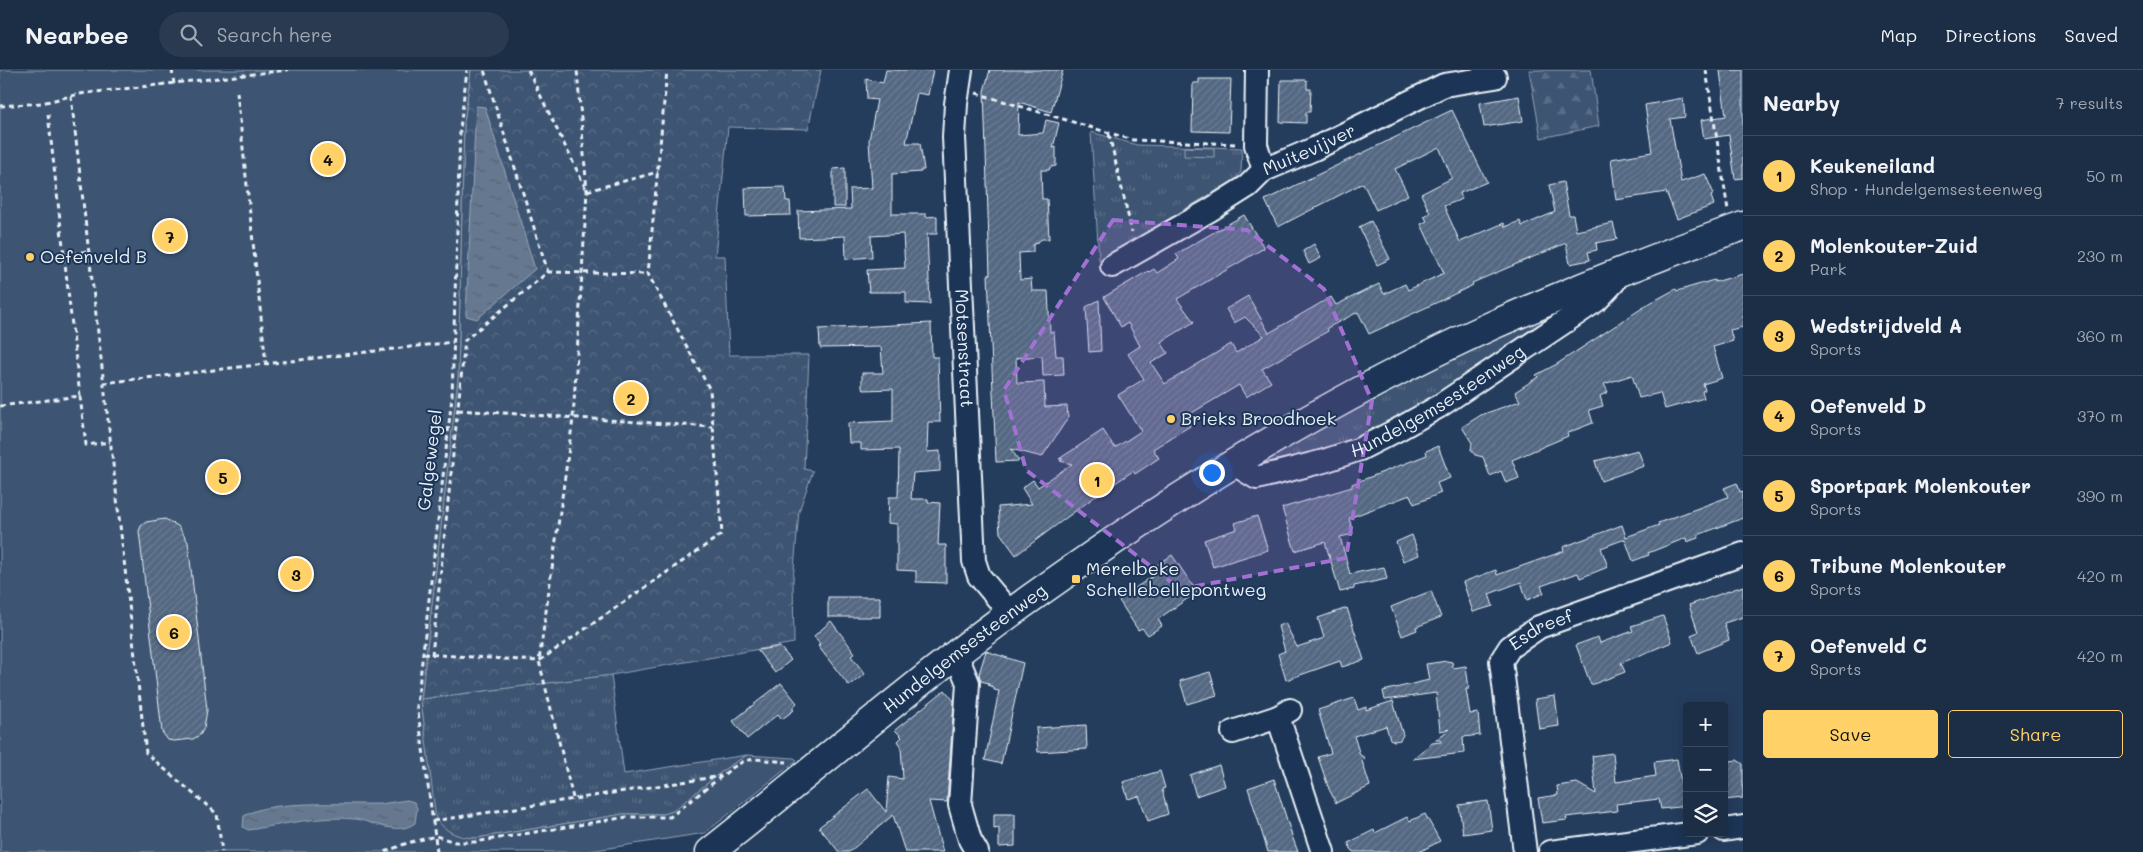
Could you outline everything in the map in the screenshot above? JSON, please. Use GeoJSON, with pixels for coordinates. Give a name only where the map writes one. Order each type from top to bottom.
{"type":"FeatureCollection","features":[{"type":"Feature","properties":{"kind":"main road","name":"Hundelgemsesteenweg"},"geometry":{"type":"LineString","coordinates":[[710,852],[956,654],[1010,613],[1084,561],[1234,464],[1315,415],[1491,326],[1618,272],[1737,228]]}},
{"type":"Feature","properties":{"kind":"street"},"geometry":{"type":"LineString","coordinates":[[1257,70],[1256,145],[1264,170]]}},
{"type":"Feature","properties":{"kind":"street","name":"Muitevijver"},"geometry":{"type":"LineString","coordinates":[[1112,266],[1248,186],[1264,170],[1300,155],[1443,78],[1495,77]]}},
{"type":"Feature","properties":{"kind":"street","name":"Motsenstraat"},"geometry":{"type":"LineString","coordinates":[[959,79],[954,137],[974,561],[979,576],[1010,613]]}},
{"type":"Feature","properties":{"kind":"street","name":"Hundelgemsesteenweg"},"geometry":{"type":"LineString","coordinates":[[1234,464],[1257,478],[1324,461],[1360,448],[1399,429],[1438,407],[1597,300],[1614,282],[1618,272]]}},
{"type":"Feature","properties":{"kind":"street","name":"Esdreef"},"geometry":{"type":"LineString","coordinates":[[1525,852],[1501,661],[1510,647],[1539,627],[1743,554]]}},
{"type":"Feature","properties":{"kind":"street"},"geometry":{"type":"LineString","coordinates":[[956,654],[968,683],[960,805],[970,840],[977,852]]}},
{"type":"Feature","properties":{"kind":"street"},"geometry":{"type":"LineString","coordinates":[[1233,732],[1285,713],[1323,852]]}},
{"type":"Feature","properties":{"kind":"street"},"geometry":{"type":"LineString","coordinates":[[1728,829],[1743,827]]}},
{"type":"Feature","properties":{"kind":"street"},"geometry":{"type":"LineString","coordinates":[[1550,852],[1617,848],[1683,836]]}},
{"type":"Feature","properties":{"kind":"path"},"geometry":{"type":"LineString","coordinates":[[172,70],[174,84]]}},
{"type":"Feature","properties":{"kind":"path"},"geometry":{"type":"LineString","coordinates":[[0,106],[42,103],[71,96],[288,70]]}},
{"type":"Feature","properties":{"kind":"path","name":"Galgewegel"},"geometry":{"type":"LineString","coordinates":[[437,852],[417,705],[452,397],[460,129],[467,70]]}},
{"type":"Feature","properties":{"kind":"path"},"geometry":{"type":"LineString","coordinates":[[484,70],[548,272]]}},
{"type":"Feature","properties":{"kind":"path"},"geometry":{"type":"LineString","coordinates":[[528,70],[586,190]]}},
{"type":"Feature","properties":{"kind":"path"},"geometry":{"type":"LineString","coordinates":[[572,798],[539,660],[573,419],[586,190],[577,70]]}},
{"type":"Feature","properties":{"kind":"path"},"geometry":{"type":"LineString","coordinates":[[423,654],[539,660],[722,534],[710,390],[648,274],[667,70]]}},
{"type":"Feature","properties":{"kind":"path"},"geometry":{"type":"LineString","coordinates":[[1706,70],[1737,228]]}},
{"type":"Feature","properties":{"kind":"path"},"geometry":{"type":"LineString","coordinates":[[959,79],[1109,134],[1133,140],[1256,145]]}},
{"type":"Feature","properties":{"kind":"path"},"geometry":{"type":"LineString","coordinates":[[237,92],[266,364]]}},
{"type":"Feature","properties":{"kind":"path"},"geometry":{"type":"LineString","coordinates":[[71,96],[146,753],[217,814],[222,852]]}},
{"type":"Feature","properties":{"kind":"path"},"geometry":{"type":"LineString","coordinates":[[48,114],[86,445],[110,442]]}},
{"type":"Feature","properties":{"kind":"path"},"geometry":{"type":"LineString","coordinates":[[1109,134],[1137,252]]}},
{"type":"Feature","properties":{"kind":"path"},"geometry":{"type":"LineString","coordinates":[[586,190],[658,172]]}},
{"type":"Feature","properties":{"kind":"path"},"geometry":{"type":"LineString","coordinates":[[63,255],[88,251]]}},
{"type":"Feature","properties":{"kind":"path"},"geometry":{"type":"LineString","coordinates":[[432,655],[465,340],[548,272],[582,271],[648,274]]}},
{"type":"Feature","properties":{"kind":"path"},"geometry":{"type":"LineString","coordinates":[[103,383],[453,342]]}},
{"type":"Feature","properties":{"kind":"path"},"geometry":{"type":"LineString","coordinates":[[0,406],[80,396]]}},
{"type":"Feature","properties":{"kind":"path"},"geometry":{"type":"LineString","coordinates":[[458,410],[713,427]]}},
{"type":"Feature","properties":{"kind":"path"},"geometry":{"type":"LineString","coordinates":[[385,852],[407,843],[436,836],[456,842],[475,842],[627,817],[670,817],[744,761],[754,759],[789,762],[806,776]]}},
{"type":"Feature","properties":{"kind":"path"},"geometry":{"type":"LineString","coordinates":[[433,821],[723,776]]}},
{"type":"Feature","properties":{"kind":"highlighted area"},"geometry":{"type":"Polygon","coordinates":[[[1113,220],[1247,230],[1324,289],[1372,401],[1346,558],[1180,589],[1026,470],[1004,390],[1113,220]]]}},
{"type":"Feature","properties":{"kind":"green space"},"geometry":{"type":"Polygon","coordinates":[[[0,70],[471,70],[464,123],[458,378],[421,700],[436,819],[454,834],[477,838],[624,814],[664,814],[673,811],[725,769],[747,755],[794,758],[797,760],[705,833],[583,852],[0,852],[0,70]]]}},
{"type":"Feature","properties":{"kind":"green space"},"geometry":{"type":"Polygon","coordinates":[[[471,70],[821,70],[808,129],[728,127],[715,256],[725,256],[729,355],[809,355],[804,469],[813,471],[799,511],[793,580],[794,643],[611,675],[421,699],[458,378],[464,123],[471,70]]]}},
{"type":"Feature","properties":{"kind":"green space"},"geometry":{"type":"Polygon","coordinates":[[[1529,70],[1591,70],[1599,126],[1541,138],[1529,70]]]}},
{"type":"Feature","properties":{"kind":"green space"},"geometry":{"type":"Polygon","coordinates":[[[1091,132],[1137,145],[1242,148],[1241,172],[1236,179],[1099,260],[1091,132]]]}},
{"type":"Feature","properties":{"kind":"green space"},"geometry":{"type":"Polygon","coordinates":[[[1184,147],[1214,148],[1214,157],[1184,156],[1184,147]]]}},
{"type":"Feature","properties":{"kind":"green space"},"geometry":{"type":"Polygon","coordinates":[[[1551,313],[1555,317],[1452,389],[1362,440],[1264,467],[1261,462],[1338,413],[1551,313]]]}},
{"type":"Feature","properties":{"kind":"green space"},"geometry":{"type":"Polygon","coordinates":[[[611,675],[624,774],[747,755],[725,769],[673,811],[664,814],[624,814],[477,838],[451,833],[441,826],[434,815],[421,699],[611,675]]]}},
{"type":"Feature","properties":{"kind":"water"},"geometry":{"type":"Polygon","coordinates":[[[476,106],[485,107],[535,269],[477,319],[466,316],[476,106]]]}},
{"type":"Feature","properties":{"kind":"water"},"geometry":{"type":"Polygon","coordinates":[[[407,800],[414,802],[417,808],[415,823],[408,827],[394,828],[355,819],[329,818],[248,830],[243,827],[244,816],[271,807],[309,804],[380,804],[407,800]]]}},
{"type":"Feature","properties":{"kind":"building"},"geometry":{"type":"Polygon","coordinates":[[[886,70],[933,70],[928,95],[917,93],[906,143],[920,143],[924,170],[921,170],[921,172],[892,174],[892,214],[926,214],[926,217],[937,216],[937,234],[927,234],[930,304],[906,303],[906,292],[869,292],[867,270],[905,268],[903,234],[871,236],[872,257],[846,259],[845,236],[799,238],[798,211],[851,209],[850,189],[872,188],[869,140],[877,100],[867,99],[866,79],[883,83],[886,70]]]}},
{"type":"Feature","properties":{"kind":"building"},"geometry":{"type":"Polygon","coordinates":[[[990,70],[1063,70],[1051,112],[1019,102],[1018,135],[1043,133],[1046,120],[1059,123],[1053,148],[1056,147],[1056,166],[1050,167],[1049,170],[1041,170],[1042,199],[1047,199],[1049,239],[1042,239],[1033,245],[1033,252],[1019,253],[1020,280],[1031,279],[1032,291],[1048,291],[1050,332],[1054,332],[1056,356],[1063,356],[1064,375],[1043,376],[1042,356],[1016,358],[1017,383],[1044,382],[1045,407],[1067,406],[1068,418],[1042,457],[1011,449],[1019,461],[996,462],[988,275],[990,275],[984,91],[990,70]]]}},
{"type":"Feature","properties":{"kind":"building"},"geometry":{"type":"Polygon","coordinates":[[[1743,70],[1743,178],[1735,179],[1729,135],[1704,139],[1701,120],[1726,116],[1720,71],[1743,70]]]}},
{"type":"Feature","properties":{"kind":"building"},"geometry":{"type":"Polygon","coordinates":[[[1199,79],[1231,79],[1229,132],[1192,131],[1193,83],[1199,83],[1199,79]]]}},
{"type":"Feature","properties":{"kind":"building"},"geometry":{"type":"Polygon","coordinates":[[[1281,80],[1307,80],[1307,89],[1311,89],[1310,112],[1306,112],[1306,123],[1280,122],[1281,80]]]}},
{"type":"Feature","properties":{"kind":"building"},"geometry":{"type":"Polygon","coordinates":[[[1519,96],[1523,121],[1484,127],[1480,103],[1519,96]]]}},
{"type":"Feature","properties":{"kind":"building"},"geometry":{"type":"Polygon","coordinates":[[[1683,98],[1685,117],[1670,119],[1681,182],[1705,174],[1714,194],[1711,196],[1714,205],[1677,219],[1666,192],[1616,200],[1611,159],[1652,152],[1645,105],[1683,98]]]}},
{"type":"Feature","properties":{"kind":"building"},"geometry":{"type":"Polygon","coordinates":[[[1452,110],[1487,182],[1460,193],[1462,199],[1444,206],[1460,242],[1504,223],[1505,227],[1520,221],[1522,226],[1555,212],[1549,185],[1563,182],[1569,215],[1573,215],[1576,231],[1613,223],[1617,239],[1596,243],[1597,250],[1588,252],[1590,260],[1570,264],[1566,243],[1472,283],[1473,285],[1369,334],[1358,312],[1327,328],[1328,331],[1262,369],[1271,382],[1246,397],[1239,385],[1185,417],[1190,426],[1153,449],[1159,458],[1135,474],[1133,471],[1093,498],[1016,555],[1000,533],[998,507],[1032,504],[1022,488],[1033,480],[1038,487],[1072,464],[1060,461],[1063,459],[1059,459],[1103,430],[1115,448],[1141,431],[1118,395],[1144,379],[1128,354],[1140,346],[1128,323],[1121,327],[1104,297],[1148,271],[1154,269],[1157,273],[1179,259],[1176,254],[1244,215],[1264,248],[1177,299],[1194,322],[1161,342],[1168,353],[1151,363],[1165,384],[1231,344],[1236,353],[1264,336],[1245,317],[1234,323],[1226,309],[1248,296],[1269,333],[1331,297],[1336,305],[1379,284],[1384,294],[1405,284],[1408,290],[1444,273],[1421,224],[1427,221],[1424,216],[1430,213],[1421,194],[1452,178],[1439,147],[1395,169],[1408,195],[1376,210],[1363,183],[1278,227],[1265,200],[1452,110]]]}},
{"type":"Feature","properties":{"kind":"building"},"geometry":{"type":"Polygon","coordinates":[[[845,168],[845,207],[833,207],[833,169],[845,168]]]}},
{"type":"Feature","properties":{"kind":"building"},"geometry":{"type":"Polygon","coordinates":[[[785,187],[786,201],[790,201],[791,215],[746,216],[745,188],[785,187]]]}},
{"type":"Feature","properties":{"kind":"building"},"geometry":{"type":"Polygon","coordinates":[[[1371,221],[1390,259],[1377,265],[1359,227],[1371,221]]]}},
{"type":"Feature","properties":{"kind":"building"},"geometry":{"type":"Polygon","coordinates":[[[1314,244],[1321,258],[1309,264],[1303,251],[1314,244]]]}},
{"type":"Feature","properties":{"kind":"building"},"geometry":{"type":"Polygon","coordinates":[[[1743,274],[1743,327],[1730,330],[1733,341],[1713,347],[1722,378],[1703,384],[1705,390],[1702,391],[1704,398],[1665,409],[1660,393],[1639,398],[1632,375],[1604,384],[1608,392],[1600,396],[1603,406],[1589,410],[1593,423],[1567,433],[1568,436],[1512,460],[1519,478],[1506,483],[1501,471],[1490,476],[1483,457],[1475,455],[1471,450],[1472,443],[1462,427],[1481,415],[1520,401],[1515,392],[1538,377],[1536,375],[1557,364],[1650,303],[1676,289],[1677,291],[1743,274]]]}},
{"type":"Feature","properties":{"kind":"building"},"geometry":{"type":"Polygon","coordinates":[[[1099,300],[1101,351],[1089,352],[1086,307],[1099,300]]]}},
{"type":"Feature","properties":{"kind":"building"},"geometry":{"type":"Polygon","coordinates":[[[931,323],[932,357],[938,357],[940,422],[928,422],[927,452],[940,451],[940,471],[913,473],[911,499],[928,499],[928,502],[940,503],[938,545],[946,545],[946,583],[916,582],[916,571],[897,570],[897,524],[888,523],[889,497],[898,497],[899,449],[861,450],[861,443],[849,443],[848,423],[893,421],[893,389],[864,390],[862,388],[862,373],[883,373],[881,347],[820,348],[819,329],[931,323]]]}},
{"type":"Feature","properties":{"kind":"building"},"geometry":{"type":"Polygon","coordinates":[[[1438,446],[1450,478],[1437,483],[1441,493],[1414,504],[1410,495],[1349,518],[1353,534],[1340,537],[1350,574],[1384,567],[1387,579],[1354,586],[1354,589],[1340,592],[1325,542],[1295,551],[1282,508],[1352,487],[1352,484],[1427,455],[1426,451],[1438,446]]]}},
{"type":"Feature","properties":{"kind":"building"},"geometry":{"type":"Polygon","coordinates":[[[1638,450],[1644,466],[1601,481],[1595,461],[1638,450]]]}},
{"type":"Feature","properties":{"kind":"building"},"geometry":{"type":"Polygon","coordinates":[[[1737,483],[1740,492],[1743,491],[1743,518],[1698,535],[1698,538],[1687,542],[1686,538],[1633,561],[1625,539],[1601,548],[1608,567],[1580,578],[1578,573],[1541,586],[1544,593],[1527,600],[1521,582],[1489,594],[1493,606],[1473,612],[1463,582],[1496,570],[1497,575],[1564,551],[1563,547],[1622,525],[1626,537],[1728,497],[1724,488],[1737,483]]]}},
{"type":"Feature","properties":{"kind":"building"},"geometry":{"type":"Polygon","coordinates":[[[1257,516],[1268,550],[1213,567],[1204,540],[1237,529],[1235,523],[1257,516]]]}},
{"type":"Feature","properties":{"kind":"building"},"geometry":{"type":"Polygon","coordinates":[[[165,519],[178,526],[188,542],[207,710],[204,728],[200,735],[193,739],[174,741],[168,740],[162,732],[139,531],[146,522],[165,519]]]}},
{"type":"Feature","properties":{"kind":"building"},"geometry":{"type":"Polygon","coordinates":[[[1412,535],[1419,555],[1403,561],[1396,542],[1412,535]]]}},
{"type":"Feature","properties":{"kind":"building"},"geometry":{"type":"Polygon","coordinates":[[[1172,555],[1197,592],[1158,619],[1162,626],[1148,635],[1142,628],[1138,630],[1118,599],[1155,575],[1151,569],[1172,555]]]}},
{"type":"Feature","properties":{"kind":"building"},"geometry":{"type":"Polygon","coordinates":[[[1743,586],[1743,617],[1724,623],[1729,640],[1698,653],[1691,635],[1698,632],[1689,605],[1743,586]]]}},
{"type":"Feature","properties":{"kind":"building"},"geometry":{"type":"Polygon","coordinates":[[[1431,591],[1441,617],[1416,627],[1417,630],[1402,636],[1391,607],[1431,591]]]}},
{"type":"Feature","properties":{"kind":"building"},"geometry":{"type":"Polygon","coordinates":[[[828,597],[880,597],[880,617],[828,617],[828,597]]]}},
{"type":"Feature","properties":{"kind":"building"},"geometry":{"type":"Polygon","coordinates":[[[1347,608],[1364,660],[1342,667],[1340,661],[1286,680],[1278,654],[1285,651],[1278,626],[1285,623],[1297,647],[1324,638],[1318,618],[1347,608]]]}},
{"type":"Feature","properties":{"kind":"building"},"geometry":{"type":"Polygon","coordinates":[[[1663,616],[1672,642],[1621,663],[1625,672],[1591,685],[1576,645],[1598,637],[1600,643],[1633,631],[1631,626],[1663,616]]]}},
{"type":"Feature","properties":{"kind":"building"},"geometry":{"type":"Polygon","coordinates":[[[831,621],[855,653],[851,656],[865,674],[849,686],[818,646],[820,644],[814,636],[831,621]]]}},
{"type":"Feature","properties":{"kind":"building"},"geometry":{"type":"Polygon","coordinates":[[[780,647],[791,660],[775,673],[757,650],[780,647]]]}},
{"type":"Feature","properties":{"kind":"building"},"geometry":{"type":"Polygon","coordinates":[[[986,651],[1023,663],[1001,764],[985,760],[999,691],[994,690],[994,687],[988,685],[989,683],[981,681],[979,674],[986,651]]]}},
{"type":"Feature","properties":{"kind":"building"},"geometry":{"type":"Polygon","coordinates":[[[1452,662],[1453,668],[1466,666],[1469,689],[1466,689],[1470,714],[1478,713],[1480,735],[1463,737],[1464,753],[1412,759],[1432,743],[1441,742],[1441,740],[1435,740],[1450,729],[1440,731],[1436,693],[1385,700],[1383,691],[1429,680],[1426,664],[1452,662]]]}},
{"type":"Feature","properties":{"kind":"building"},"geometry":{"type":"Polygon","coordinates":[[[1210,672],[1217,695],[1187,704],[1180,681],[1210,672]]]}},
{"type":"Feature","properties":{"kind":"building"},"geometry":{"type":"Polygon","coordinates":[[[781,683],[797,703],[792,708],[794,710],[782,719],[778,714],[747,739],[733,721],[781,683]]]}},
{"type":"Feature","properties":{"kind":"building"},"geometry":{"type":"Polygon","coordinates":[[[945,690],[954,701],[947,802],[929,801],[943,852],[905,852],[893,815],[849,852],[839,852],[819,827],[868,789],[886,812],[889,777],[903,779],[901,746],[898,741],[902,737],[895,730],[945,690]]]}},
{"type":"Feature","properties":{"kind":"building"},"geometry":{"type":"Polygon","coordinates":[[[1555,696],[1559,726],[1539,729],[1535,699],[1555,696]]]}},
{"type":"Feature","properties":{"kind":"building"},"geometry":{"type":"Polygon","coordinates":[[[1354,698],[1358,710],[1366,707],[1366,710],[1393,701],[1403,735],[1400,740],[1394,741],[1390,739],[1386,726],[1354,736],[1360,755],[1365,758],[1362,761],[1370,786],[1336,803],[1318,757],[1331,753],[1318,710],[1354,698]]]}},
{"type":"Feature","properties":{"kind":"building"},"geometry":{"type":"Polygon","coordinates":[[[1086,725],[1087,749],[1038,752],[1036,728],[1086,725]]]}},
{"type":"Feature","properties":{"kind":"building"},"geometry":{"type":"Polygon","coordinates":[[[1613,753],[1616,782],[1656,776],[1654,762],[1677,759],[1681,783],[1683,783],[1683,806],[1661,809],[1659,799],[1616,804],[1617,811],[1566,817],[1567,820],[1542,823],[1538,798],[1558,795],[1557,786],[1577,783],[1596,794],[1592,756],[1613,753]]]}},
{"type":"Feature","properties":{"kind":"building"},"geometry":{"type":"Polygon","coordinates":[[[1737,760],[1743,764],[1743,798],[1728,800],[1728,761],[1737,760]]]}},
{"type":"Feature","properties":{"kind":"building"},"geometry":{"type":"Polygon","coordinates":[[[1219,765],[1225,786],[1196,796],[1190,775],[1219,765]]]}},
{"type":"Feature","properties":{"kind":"building"},"geometry":{"type":"Polygon","coordinates":[[[1160,771],[1165,788],[1162,789],[1168,814],[1148,821],[1139,796],[1128,799],[1123,782],[1160,771]]]}},
{"type":"Feature","properties":{"kind":"building"},"geometry":{"type":"Polygon","coordinates":[[[1274,779],[1298,852],[1268,852],[1248,788],[1274,779]]]}},
{"type":"Feature","properties":{"kind":"building"},"geometry":{"type":"Polygon","coordinates":[[[1488,801],[1492,830],[1463,834],[1459,805],[1488,801]]]}},
{"type":"Feature","properties":{"kind":"building"},"geometry":{"type":"Polygon","coordinates":[[[994,814],[1015,814],[1015,846],[999,847],[999,828],[994,829],[994,814]]]}},
{"type":"Feature","properties":{"kind":"building"},"geometry":{"type":"Polygon","coordinates":[[[1425,814],[1440,841],[1419,852],[1353,852],[1348,843],[1374,830],[1375,833],[1407,817],[1410,821],[1425,814]]]}},
{"type":"Feature","properties":{"kind":"place","name":"Oefenveld D"},"geometry":{"type":"Point","coordinates":[328,159]}},
{"type":"Feature","properties":{"kind":"place","name":"Oefenveld C"},"geometry":{"type":"Point","coordinates":[170,236]}},
{"type":"Feature","properties":{"kind":"place","name":"Oefenveld B"},"geometry":{"type":"Point","coordinates":[30,257]}},
{"type":"Feature","properties":{"kind":"place","name":"Molenkouter-Zuid"},"geometry":{"type":"Point","coordinates":[631,398]}},
{"type":"Feature","properties":{"kind":"place","name":"Brieks Broodhoek"},"geometry":{"type":"Point","coordinates":[1171,419]}},
{"type":"Feature","properties":{"kind":"place","name":"Sportpark Molenkouter"},"geometry":{"type":"Point","coordinates":[223,477]}},
{"type":"Feature","properties":{"kind":"place","name":"Keukeneiland"},"geometry":{"type":"Point","coordinates":[1097,480]}},
{"type":"Feature","properties":{"kind":"place","name":"Wedstrijdveld A"},"geometry":{"type":"Point","coordinates":[296,574]}},
{"type":"Feature","properties":{"kind":"place","name":"Merelbeke Schellebellepontweg"},"geometry":{"type":"Point","coordinates":[1076,579]}},
{"type":"Feature","properties":{"kind":"place","name":"Tribune Molenkouter"},"geometry":{"type":"Point","coordinates":[174,632]}}]}
